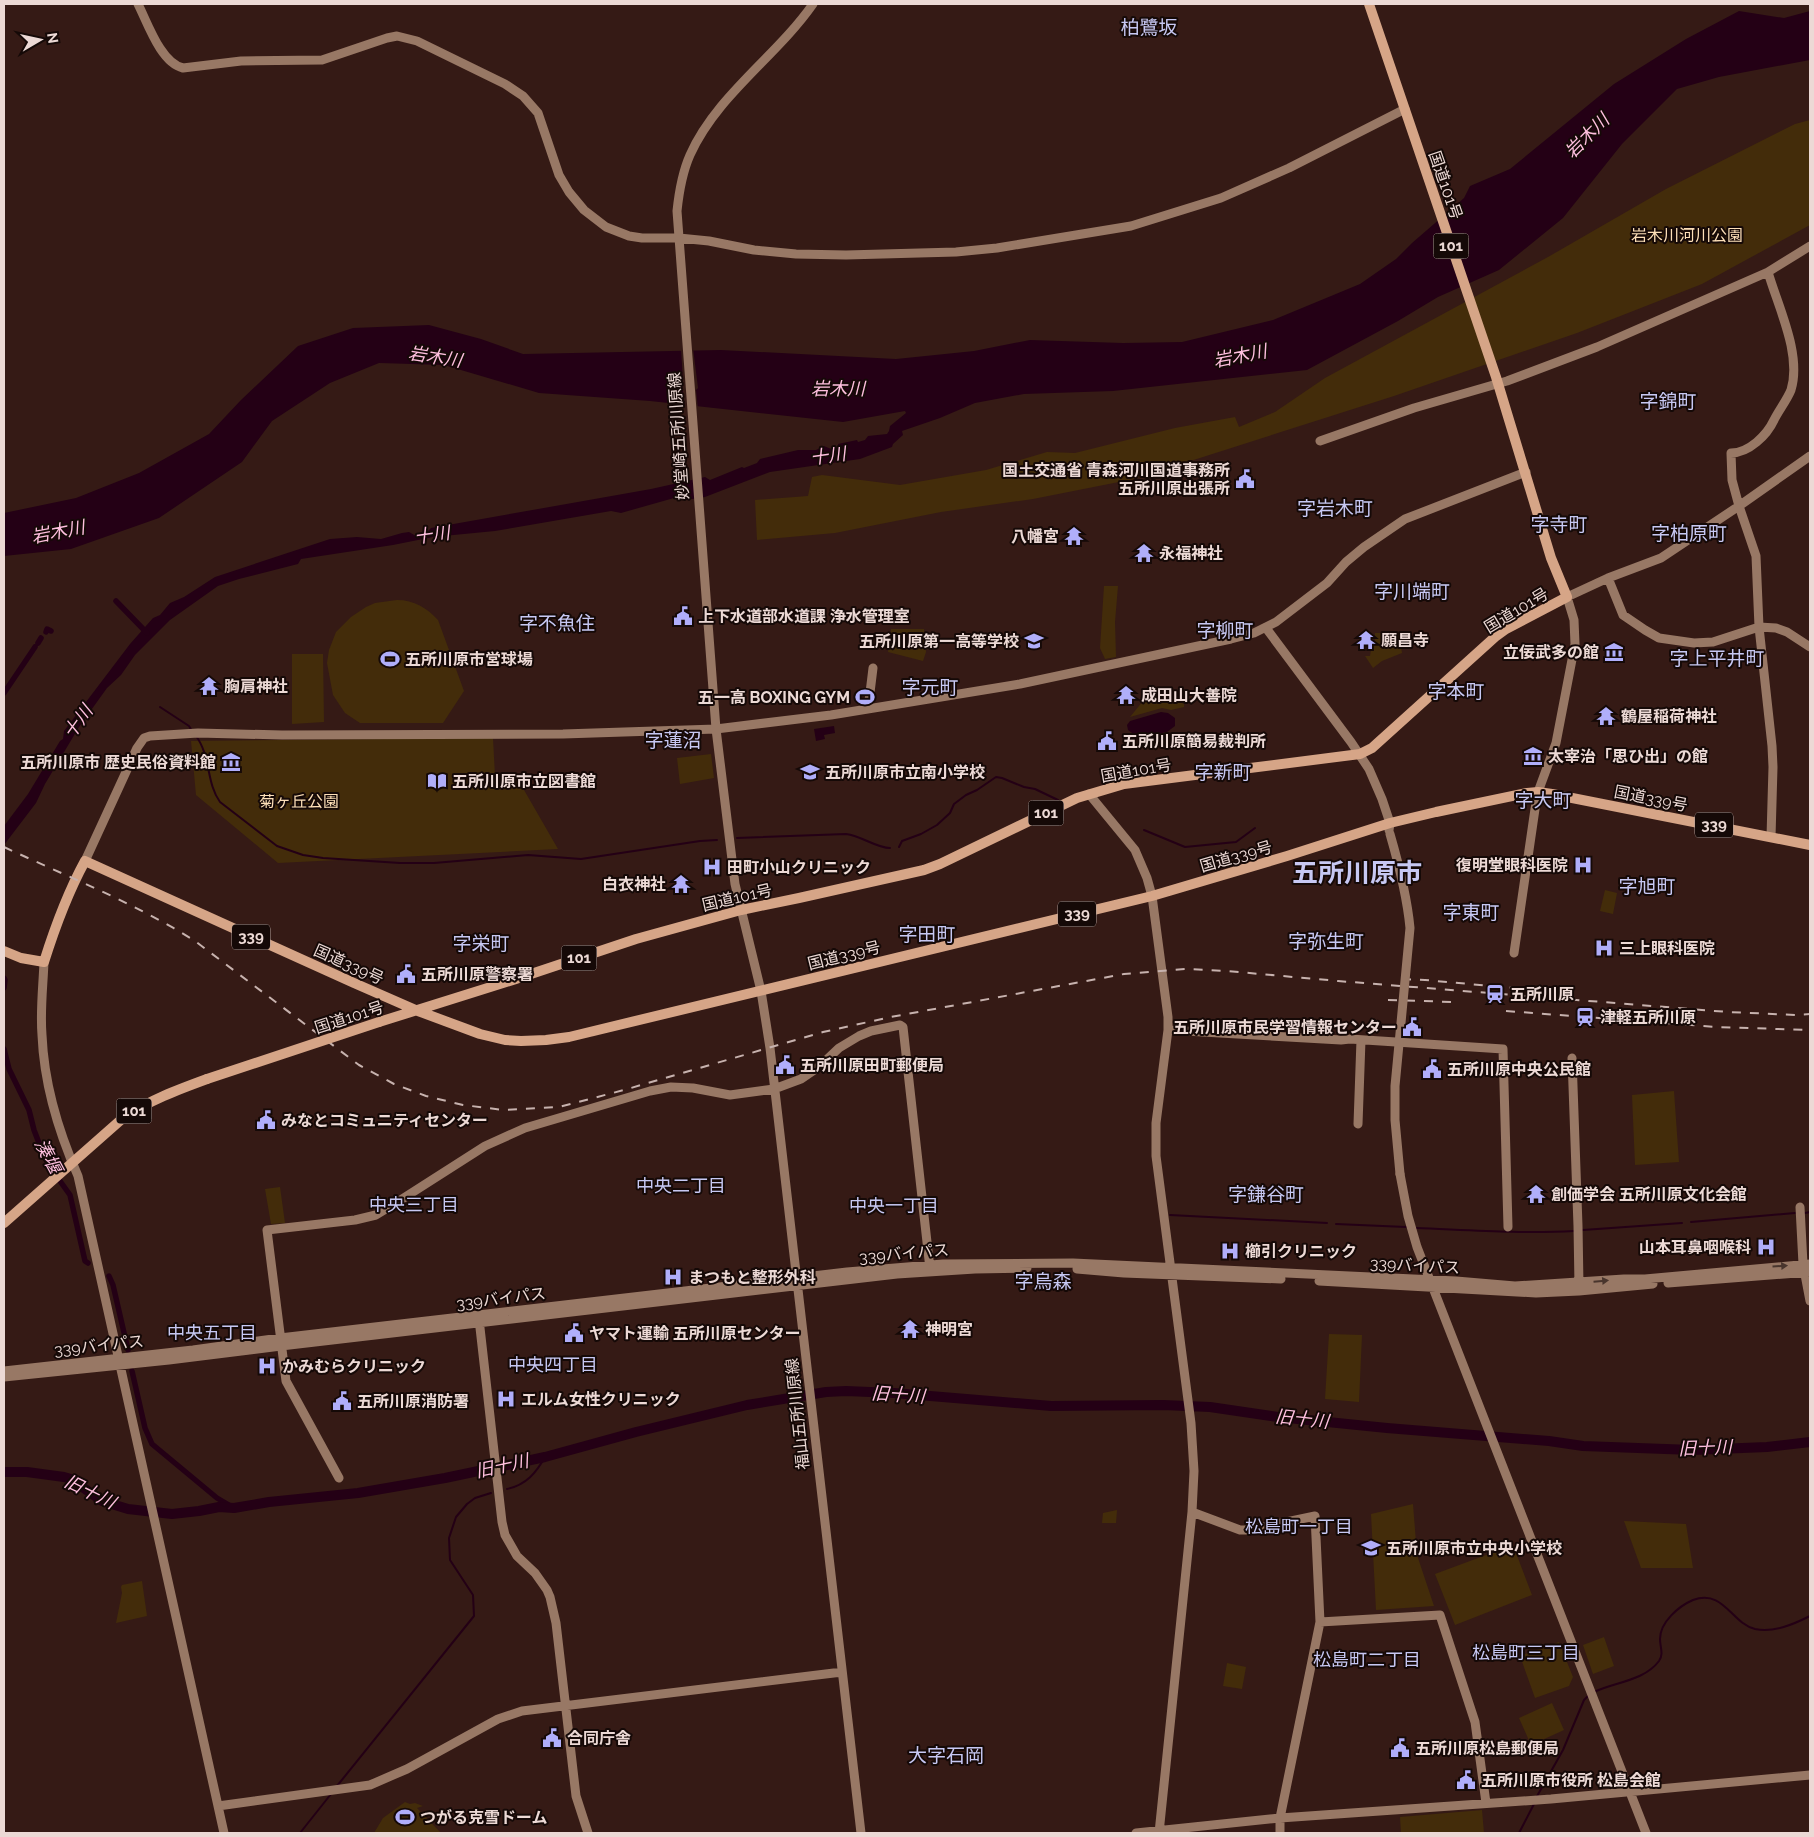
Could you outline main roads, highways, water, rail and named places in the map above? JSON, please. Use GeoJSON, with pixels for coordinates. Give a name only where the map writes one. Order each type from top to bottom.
{"type":"FeatureCollection","features":[{"type":"Feature","properties":{"kind":"highway","name":"国道101号"},"geometry":{"type":"LineString","coordinates":[[4,1223],[110,1128],[141,1106],[167,1093],[207,1079],[636,939],[741,910],[924,870],[1089,794],[1124,784],[1360,754],[1372,748],[1495,637],[1506,629],[1567,597],[1551,558],[1497,380],[1369,4]]}},
{"type":"Feature","properties":{"kind":"highway","name":"国道339号"},"geometry":{"type":"LineString","coordinates":[[4,950],[21,958],[44,962],[56,924],[84,861],[418,1011],[494,1038],[534,1041],[569,1037],[1152,896],[1478,802],[1538,792],[1810,845]]}},
{"type":"Feature","properties":{"kind":"water","name":"岩木川"},"geometry":{"type":"Polygon","coordinates":[[[1739,11],[1784,18],[1810,11],[1810,60],[1719,77],[1677,89],[1622,144],[1563,218],[1499,270],[1438,297],[1307,370],[1113,391],[1024,394],[975,403],[902,431],[903,435],[892,447],[860,459],[770,472],[705,497],[686,500],[684,498],[674,498],[621,513],[611,511],[495,531],[433,537],[301,559],[298,564],[218,586],[170,620],[135,655],[121,675],[107,688],[79,727],[45,784],[36,803],[4,845],[4,826],[28,794],[63,739],[64,731],[130,644],[153,618],[160,615],[170,603],[184,597],[215,577],[330,539],[357,537],[381,539],[409,532],[416,536],[427,532],[431,528],[651,489],[705,477],[710,480],[757,463],[760,459],[798,450],[816,450],[824,446],[835,449],[838,447],[838,444],[857,440],[858,442],[865,440],[868,436],[887,434],[890,426],[906,413],[905,411],[843,422],[650,401],[539,393],[444,365],[379,363],[330,383],[272,421],[242,462],[159,518],[71,549],[4,556],[4,513],[76,498],[139,473],[209,434],[241,400],[298,346],[353,328],[429,325],[481,339],[523,354],[721,350],[896,359],[974,351],[1030,340],[1123,343],[1182,342],[1273,320],[1360,284],[1396,259],[1464,198],[1470,186],[1510,169],[1614,84],[1686,39],[1739,11]]]}},
{"type":"Feature","properties":{"kind":"water"},"geometry":{"type":"Polygon","coordinates":[[[1161,712],[1168,713],[1175,718],[1175,726],[1167,732],[1157,734],[1157,742],[1135,735],[1128,730],[1127,725],[1130,721],[1161,712]]]}},
{"type":"Feature","properties":{"kind":"water"},"geometry":{"type":"Polygon","coordinates":[[[834,726],[835,733],[824,735],[825,739],[816,741],[814,729],[834,726]]]}},
{"type":"Feature","properties":{"kind":"waterway"},"geometry":{"type":"LineString","coordinates":[[116,601],[147,633]]}},
{"type":"Feature","properties":{"kind":"waterway"},"geometry":{"type":"LineString","coordinates":[[46,632],[47,629],[51,631]]}},
{"type":"Feature","properties":{"kind":"waterway"},"geometry":{"type":"LineString","coordinates":[[38,643],[41,638]]}},
{"type":"Feature","properties":{"kind":"waterway"},"geometry":{"type":"LineString","coordinates":[[4,693],[35,647]]}},
{"type":"Feature","properties":{"kind":"waterway"},"geometry":{"type":"LineString","coordinates":[[160,707],[189,726],[192,731]]}},
{"type":"Feature","properties":{"kind":"waterway"},"geometry":{"type":"LineString","coordinates":[[196,736],[204,752],[212,786],[220,802],[277,846],[303,855],[400,863],[434,863],[528,855],[581,859],[717,840]]}},
{"type":"Feature","properties":{"kind":"waterway"},"geometry":{"type":"LineString","coordinates":[[899,847],[902,841],[921,834],[937,825],[950,813],[954,804],[996,777],[1035,789],[1058,800]]}},
{"type":"Feature","properties":{"kind":"waterway"},"geometry":{"type":"LineString","coordinates":[[1144,830],[1185,847],[1236,842],[1255,828]]}},
{"type":"Feature","properties":{"kind":"waterway"},"geometry":{"type":"LineString","coordinates":[[737,838],[846,834],[890,848]]}},
{"type":"Feature","properties":{"kind":"waterway","name":"湊堰"},"geometry":{"type":"LineString","coordinates":[[4,978],[4,988]]}},
{"type":"Feature","properties":{"kind":"waterway","name":"湊堰"},"geometry":{"type":"LineString","coordinates":[[4,1049],[9,1069],[29,1110],[44,1156],[70,1195],[85,1261],[88,1263]]}},
{"type":"Feature","properties":{"kind":"waterway"},"geometry":{"type":"LineString","coordinates":[[1805,1213],[1810,1212]]}},
{"type":"Feature","properties":{"kind":"waterway"},"geometry":{"type":"LineString","coordinates":[[1691,1222],[1795,1213]]}},
{"type":"Feature","properties":{"kind":"waterway"},"geometry":{"type":"LineString","coordinates":[[1170,1215],[1327,1223]]}},
{"type":"Feature","properties":{"kind":"waterway"},"geometry":{"type":"LineString","coordinates":[[1583,1230],[1682,1223]]}},
{"type":"Feature","properties":{"kind":"waterway"},"geometry":{"type":"LineString","coordinates":[[1336,1224],[1406,1227]]}},
{"type":"Feature","properties":{"kind":"waterway"},"geometry":{"type":"LineString","coordinates":[[1416,1228],[1514,1232],[1574,1231]]}},
{"type":"Feature","properties":{"kind":"waterway","name":"湊堰"},"geometry":{"type":"LineString","coordinates":[[109,1276],[113,1285],[128,1350]]}},
{"type":"Feature","properties":{"kind":"waterway","name":"湊堰"},"geometry":{"type":"LineString","coordinates":[[132,1371],[145,1428],[152,1444],[217,1498],[234,1508]]}},
{"type":"Feature","properties":{"kind":"waterway","name":"旧十川"},"geometry":{"type":"LineString","coordinates":[[4,1472],[27,1472],[64,1477],[71,1479],[102,1501],[128,1509],[172,1514],[219,1507],[234,1508],[269,1502],[358,1493],[445,1478],[545,1457],[636,1432],[747,1405],[826,1392],[846,1391],[894,1393],[1051,1406],[1163,1405],[1210,1407],[1278,1417],[1549,1441],[1583,1446],[1693,1450],[1767,1447],[1810,1442]]}},
{"type":"Feature","properties":{"kind":"waterway"},"geometry":{"type":"LineString","coordinates":[[507,1489],[520,1485],[530,1478],[545,1457]]}},
{"type":"Feature","properties":{"kind":"waterway"},"geometry":{"type":"LineString","coordinates":[[337,1786],[474,1616],[473,1595],[450,1560],[449,1538],[456,1517],[467,1504],[475,1498],[491,1493]]}},
{"type":"Feature","properties":{"kind":"waterway"},"geometry":{"type":"LineString","coordinates":[[1594,1692],[1637,1677],[1653,1668],[1661,1656],[1660,1639],[1663,1627],[1676,1610],[1693,1600],[1712,1599],[1727,1608],[1747,1626],[1762,1630],[1777,1629],[1791,1625],[1810,1616]]}},
{"type":"Feature","properties":{"kind":"waterway"},"geometry":{"type":"LineString","coordinates":[[1536,1798],[1563,1750],[1584,1700],[1590,1694]]}},
{"type":"Feature","properties":{"kind":"waterway"},"geometry":{"type":"LineString","coordinates":[[300,1833],[331,1794]]}},
{"type":"Feature","properties":{"kind":"waterway"},"geometry":{"type":"LineString","coordinates":[[1519,1833],[1534,1804]]}},
{"type":"Feature","properties":{"kind":"railway"},"geometry":{"type":"LineString","coordinates":[[4,847],[125,902],[172,927],[195,941],[359,1065],[394,1084],[426,1096],[463,1105],[504,1110],[559,1107],[823,1032],[891,1017],[1124,974],[1186,969],[1728,1012],[1810,1014]]}},
{"type":"Feature","properties":{"kind":"railway"},"geometry":{"type":"LineString","coordinates":[[1402,979],[1514,988]]}},
{"type":"Feature","properties":{"kind":"railway"},"geometry":{"type":"LineString","coordinates":[[1388,1000],[1454,1002]]}},
{"type":"Feature","properties":{"kind":"railway"},"geometry":{"type":"LineString","coordinates":[[1506,1011],[1717,1027],[1810,1030]]}},
{"type":"Feature","properties":{"kind":"place","name":"国土交通省 青森河川国道事務所 五所川原出張所"},"geometry":{"type":"Point","coordinates":[1245,479]}},
{"type":"Feature","properties":{"kind":"place","name":"八幡宮"},"geometry":{"type":"Point","coordinates":[1074,536]}},
{"type":"Feature","properties":{"kind":"place","name":"永福神社"},"geometry":{"type":"Point","coordinates":[1144,553]}},
{"type":"Feature","properties":{"kind":"place","name":"上下水道部水道課 浄水管理室"},"geometry":{"type":"Point","coordinates":[683,616]}},
{"type":"Feature","properties":{"kind":"place","name":"願昌寺"},"geometry":{"type":"Point","coordinates":[1366,640]}},
{"type":"Feature","properties":{"kind":"place","name":"五所川原第一高等学校"},"geometry":{"type":"Point","coordinates":[1034,641]}},
{"type":"Feature","properties":{"kind":"place","name":"立佞武多の館"},"geometry":{"type":"Point","coordinates":[1614,652]}},
{"type":"Feature","properties":{"kind":"place","name":"五所川原市営球場"},"geometry":{"type":"Point","coordinates":[390,659]}},
{"type":"Feature","properties":{"kind":"place","name":"胸肩神社"},"geometry":{"type":"Point","coordinates":[209,686]}},
{"type":"Feature","properties":{"kind":"place","name":"成田山大善院"},"geometry":{"type":"Point","coordinates":[1126,695]}},
{"type":"Feature","properties":{"kind":"place","name":"五一高 BOXING GYM"},"geometry":{"type":"Point","coordinates":[865,697]}},
{"type":"Feature","properties":{"kind":"place","name":"鶴屋稲荷神社"},"geometry":{"type":"Point","coordinates":[1606,716]}},
{"type":"Feature","properties":{"kind":"place","name":"五所川原簡易裁判所"},"geometry":{"type":"Point","coordinates":[1107,741]}},
{"type":"Feature","properties":{"kind":"place","name":"太宰治「思ひ出」の館"},"geometry":{"type":"Point","coordinates":[1533,756]}},
{"type":"Feature","properties":{"kind":"place","name":"五所川原市 歴史民俗資料館"},"geometry":{"type":"Point","coordinates":[231,762]}},
{"type":"Feature","properties":{"kind":"place","name":"五所川原市立南小学校"},"geometry":{"type":"Point","coordinates":[810,772]}},
{"type":"Feature","properties":{"kind":"place","name":"五所川原市立図書館"},"geometry":{"type":"Point","coordinates":[437,781]}},
{"type":"Feature","properties":{"kind":"place","name":"復明堂眼科医院"},"geometry":{"type":"Point","coordinates":[1583,865]}},
{"type":"Feature","properties":{"kind":"place","name":"田町小山クリニック"},"geometry":{"type":"Point","coordinates":[712,867]}},
{"type":"Feature","properties":{"kind":"place","name":"白衣神社"},"geometry":{"type":"Point","coordinates":[681,884]}},
{"type":"Feature","properties":{"kind":"place","name":"三上眼科医院"},"geometry":{"type":"Point","coordinates":[1604,948]}},
{"type":"Feature","properties":{"kind":"place","name":"五所川原警察署"},"geometry":{"type":"Point","coordinates":[406,974]}},
{"type":"Feature","properties":{"kind":"place","name":"五所川原"},"geometry":{"type":"Point","coordinates":[1495,994]}},
{"type":"Feature","properties":{"kind":"place","name":"津軽五所川原"},"geometry":{"type":"Point","coordinates":[1585,1017]}},
{"type":"Feature","properties":{"kind":"place","name":"五所川原市民学習情報センター"},"geometry":{"type":"Point","coordinates":[1412,1027]}},
{"type":"Feature","properties":{"kind":"place","name":"五所川原田町郵便局"},"geometry":{"type":"Point","coordinates":[785,1065]}},
{"type":"Feature","properties":{"kind":"place","name":"五所川原中央公民館"},"geometry":{"type":"Point","coordinates":[1432,1069]}},
{"type":"Feature","properties":{"kind":"place","name":"みなとコミュニティセンター"},"geometry":{"type":"Point","coordinates":[266,1120]}},
{"type":"Feature","properties":{"kind":"place","name":"創価学会 五所川原文化会館"},"geometry":{"type":"Point","coordinates":[1536,1194]}},
{"type":"Feature","properties":{"kind":"place","name":"山本耳鼻咽喉科"},"geometry":{"type":"Point","coordinates":[1766,1247]}},
{"type":"Feature","properties":{"kind":"place","name":"櫛引クリニック"},"geometry":{"type":"Point","coordinates":[1230,1251]}},
{"type":"Feature","properties":{"kind":"place","name":"まつもと整形外科"},"geometry":{"type":"Point","coordinates":[673,1277]}},
{"type":"Feature","properties":{"kind":"place","name":"神明宮"},"geometry":{"type":"Point","coordinates":[910,1329]}},
{"type":"Feature","properties":{"kind":"place","name":"ヤマト運輸 五所川原センター"},"geometry":{"type":"Point","coordinates":[574,1333]}},
{"type":"Feature","properties":{"kind":"place","name":"かみむらクリニック"},"geometry":{"type":"Point","coordinates":[267,1366]}},
{"type":"Feature","properties":{"kind":"place","name":"エルム女性クリニック"},"geometry":{"type":"Point","coordinates":[506,1399]}},
{"type":"Feature","properties":{"kind":"place","name":"五所川原消防署"},"geometry":{"type":"Point","coordinates":[342,1401]}},
{"type":"Feature","properties":{"kind":"place","name":"五所川原市立中央小学校"},"geometry":{"type":"Point","coordinates":[1371,1548]}},
{"type":"Feature","properties":{"kind":"place","name":"合同庁舎"},"geometry":{"type":"Point","coordinates":[552,1738]}},
{"type":"Feature","properties":{"kind":"place","name":"五所川原松島郵便局"},"geometry":{"type":"Point","coordinates":[1400,1748]}},
{"type":"Feature","properties":{"kind":"place","name":"五所川原市役所 松島会館"},"geometry":{"type":"Point","coordinates":[1466,1780]}},
{"type":"Feature","properties":{"kind":"place","name":"つがる克雪ドーム"},"geometry":{"type":"Point","coordinates":[405,1817]}},
{"type":"Feature","properties":{"kind":"district","name":"柏鷺坂"},"geometry":{"type":"Point","coordinates":[1149,27]}},
{"type":"Feature","properties":{"kind":"district","name":"字錦町"},"geometry":{"type":"Point","coordinates":[1668,401]}},
{"type":"Feature","properties":{"kind":"district","name":"字岩木町"},"geometry":{"type":"Point","coordinates":[1335,508]}},
{"type":"Feature","properties":{"kind":"district","name":"字寺町"},"geometry":{"type":"Point","coordinates":[1559,524]}},
{"type":"Feature","properties":{"kind":"district","name":"字柏原町"},"geometry":{"type":"Point","coordinates":[1689,533]}},
{"type":"Feature","properties":{"kind":"district","name":"字川端町"},"geometry":{"type":"Point","coordinates":[1412,591]}},
{"type":"Feature","properties":{"kind":"district","name":"字不魚住"},"geometry":{"type":"Point","coordinates":[557,623]}},
{"type":"Feature","properties":{"kind":"district","name":"字柳町"},"geometry":{"type":"Point","coordinates":[1225,630]}},
{"type":"Feature","properties":{"kind":"district","name":"字上平井町"},"geometry":{"type":"Point","coordinates":[1717,658]}},
{"type":"Feature","properties":{"kind":"district","name":"字元町"},"geometry":{"type":"Point","coordinates":[930,687]}},
{"type":"Feature","properties":{"kind":"district","name":"字本町"},"geometry":{"type":"Point","coordinates":[1456,691]}},
{"type":"Feature","properties":{"kind":"district","name":"字蓮沼"},"geometry":{"type":"Point","coordinates":[673,740]}},
{"type":"Feature","properties":{"kind":"district","name":"字新町"},"geometry":{"type":"Point","coordinates":[1223,772]}},
{"type":"Feature","properties":{"kind":"district","name":"字大町"},"geometry":{"type":"Point","coordinates":[1543,800]}},
{"type":"Feature","properties":{"kind":"district","name":"五所川原市"},"geometry":{"type":"Point","coordinates":[1357,873]}},
{"type":"Feature","properties":{"kind":"district","name":"字旭町"},"geometry":{"type":"Point","coordinates":[1647,886]}},
{"type":"Feature","properties":{"kind":"district","name":"字東町"},"geometry":{"type":"Point","coordinates":[1471,912]}},
{"type":"Feature","properties":{"kind":"district","name":"字田町"},"geometry":{"type":"Point","coordinates":[927,934]}},
{"type":"Feature","properties":{"kind":"district","name":"字弥生町"},"geometry":{"type":"Point","coordinates":[1326,941]}},
{"type":"Feature","properties":{"kind":"district","name":"字栄町"},"geometry":{"type":"Point","coordinates":[481,943]}},
{"type":"Feature","properties":{"kind":"district","name":"中央二丁目"},"geometry":{"type":"Point","coordinates":[681,1186]}},
{"type":"Feature","properties":{"kind":"district","name":"字鎌谷町"},"geometry":{"type":"Point","coordinates":[1266,1194]}},
{"type":"Feature","properties":{"kind":"district","name":"中央三丁目"},"geometry":{"type":"Point","coordinates":[414,1205]}},
{"type":"Feature","properties":{"kind":"district","name":"中央一丁目"},"geometry":{"type":"Point","coordinates":[894,1206]}},
{"type":"Feature","properties":{"kind":"district","name":"字烏森"},"geometry":{"type":"Point","coordinates":[1043,1281]}},
{"type":"Feature","properties":{"kind":"district","name":"中央五丁目"},"geometry":{"type":"Point","coordinates":[212,1333]}},
{"type":"Feature","properties":{"kind":"district","name":"中央四丁目"},"geometry":{"type":"Point","coordinates":[553,1365]}},
{"type":"Feature","properties":{"kind":"district","name":"松島町一丁目"},"geometry":{"type":"Point","coordinates":[1299,1527]}},
{"type":"Feature","properties":{"kind":"district","name":"松島町三丁目"},"geometry":{"type":"Point","coordinates":[1526,1653]}},
{"type":"Feature","properties":{"kind":"district","name":"松島町二丁目"},"geometry":{"type":"Point","coordinates":[1367,1660]}},
{"type":"Feature","properties":{"kind":"district","name":"大字石岡"},"geometry":{"type":"Point","coordinates":[946,1755]}},
{"type":"Feature","properties":{"kind":"park label","name":"岩木川河川公園"},"geometry":{"type":"Point","coordinates":[1687,235]}},
{"type":"Feature","properties":{"kind":"park label","name":"菊ヶ丘公園"},"geometry":{"type":"Point","coordinates":[299,801]}},
{"type":"Feature","properties":{"kind":"water label","name":"十川"},"geometry":{"type":"Point","coordinates":[828,456]}},
{"type":"Feature","properties":{"kind":"water label","name":"十川"},"geometry":{"type":"Point","coordinates":[432,535]}},
{"type":"Feature","properties":{"kind":"water label","name":"十川"},"geometry":{"type":"Point","coordinates":[78,722]}}]}
